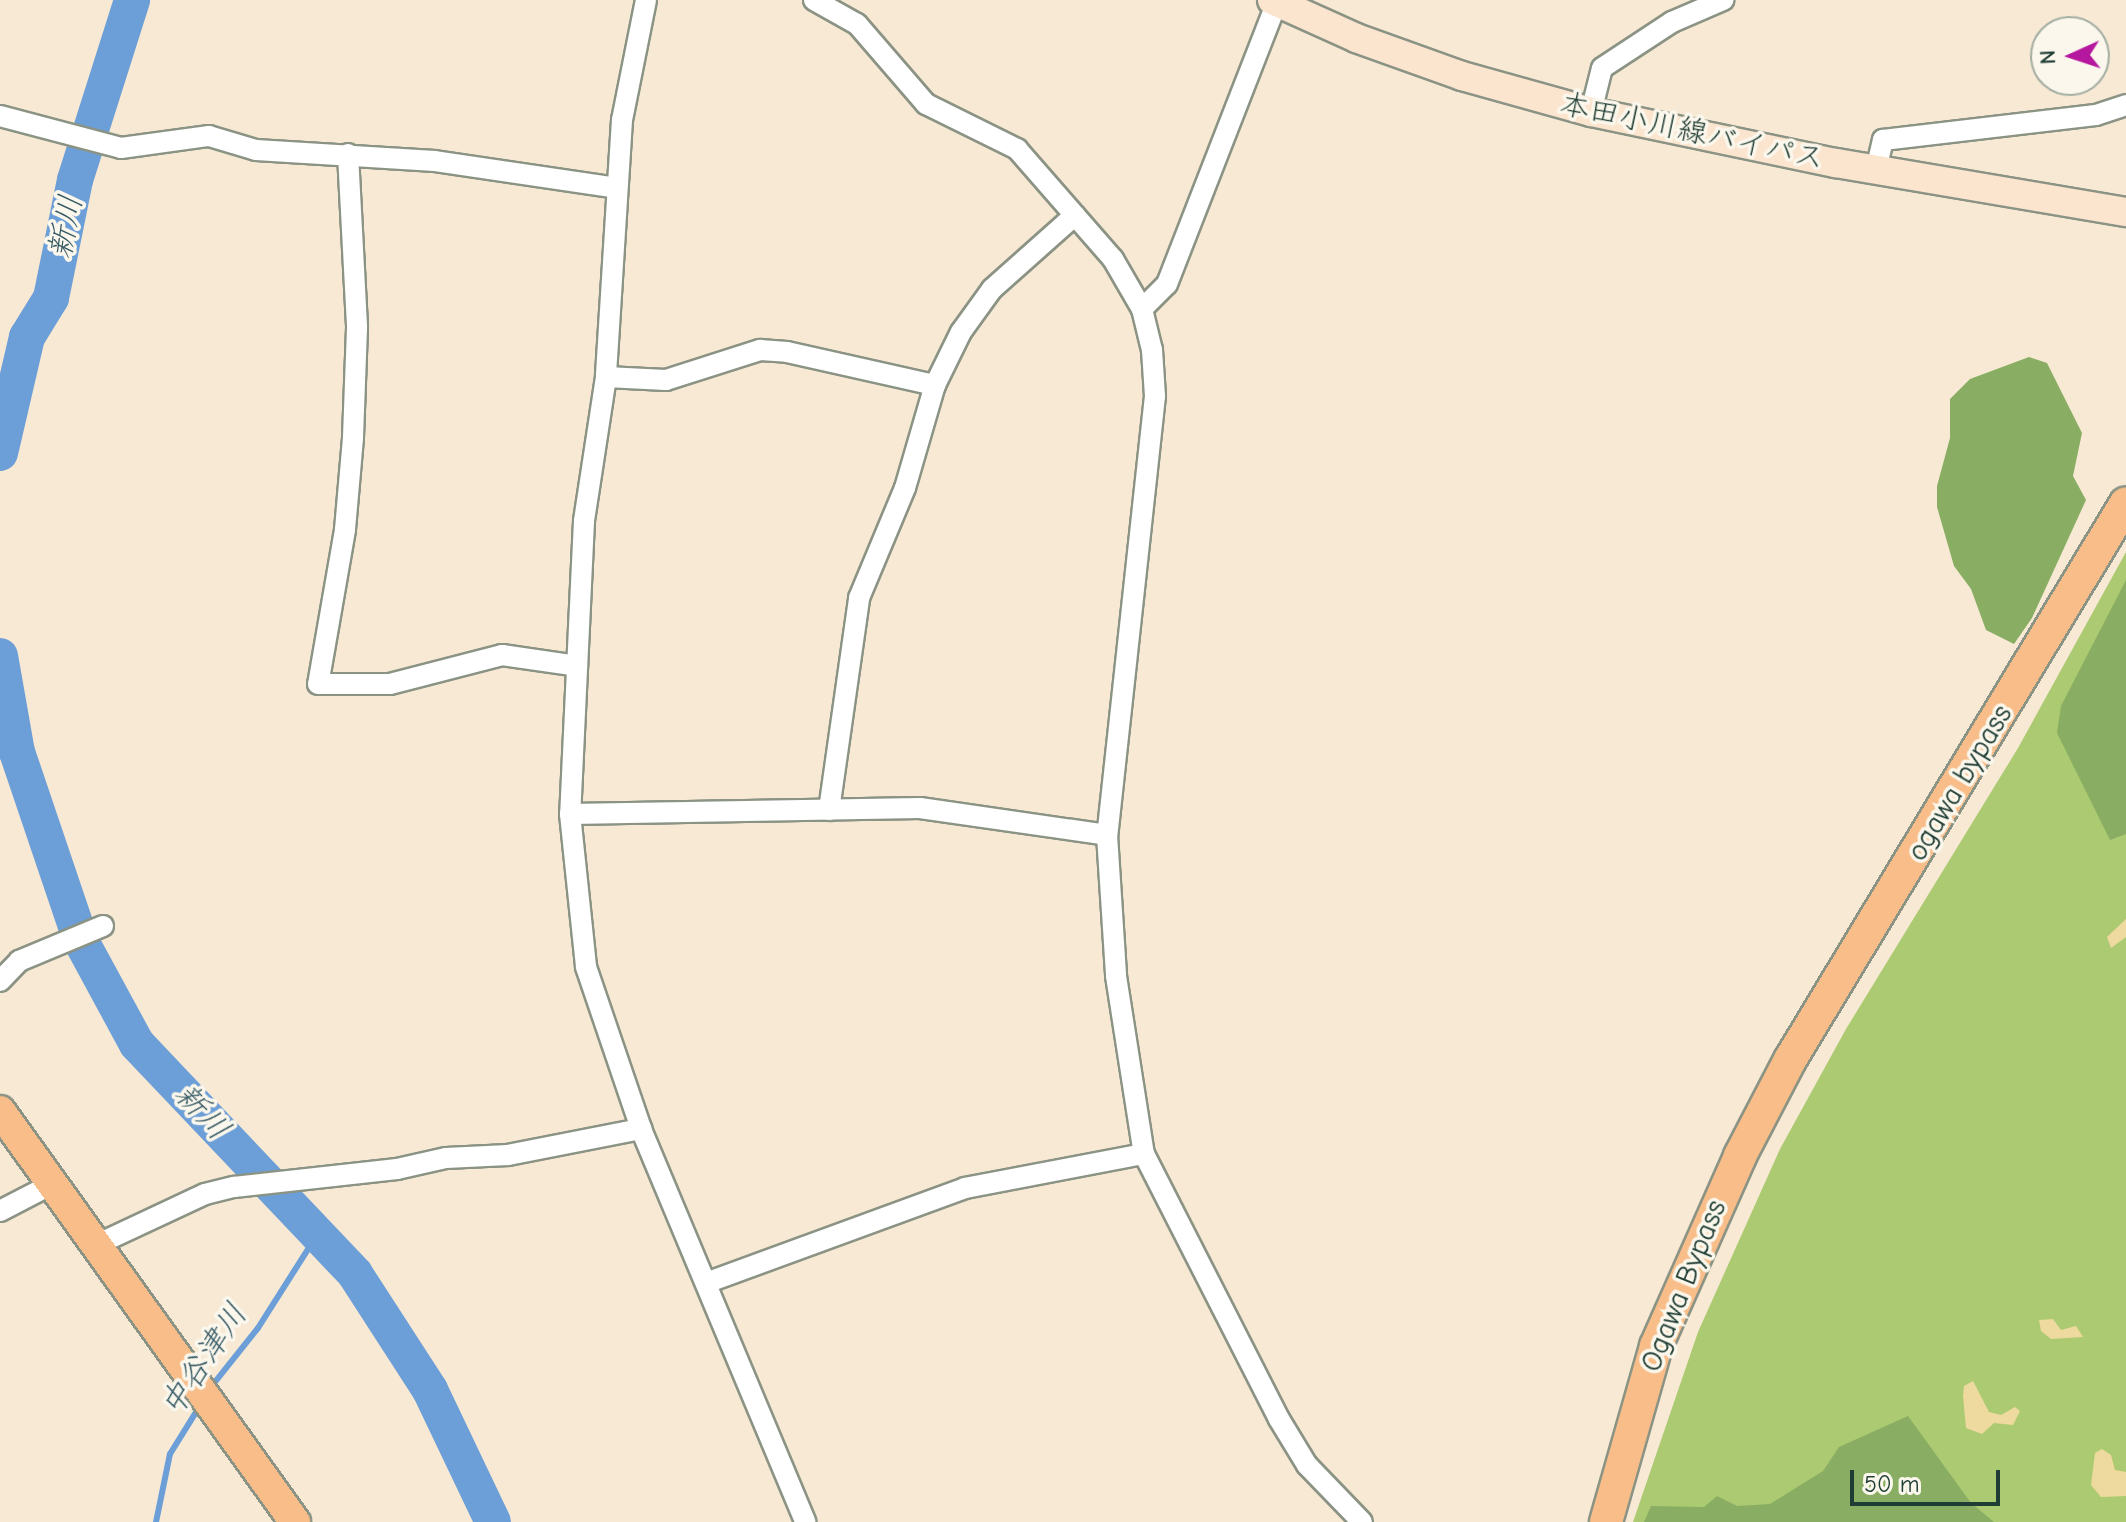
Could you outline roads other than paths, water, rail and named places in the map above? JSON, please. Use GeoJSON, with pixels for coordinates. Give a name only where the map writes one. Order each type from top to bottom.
{"type":"FeatureCollection","features":[{"type":"Feature","properties":{"kind":"highway","name":"Ogawa Bypass"},"geometry":{"type":"LineString","coordinates":[[1606,1522],[1656,1346],[1740,1156],[1790,1060],[2126,503]]}},
{"type":"Feature","properties":{"kind":"main road","name":"本田小川線バイパス"},"geometry":{"type":"LineString","coordinates":[[1276,1],[1356,38],[1462,76],[1591,112],[1876,170],[2126,212]]}},
{"type":"Feature","properties":{"kind":"main road"},"geometry":{"type":"LineString","coordinates":[[0,1111],[295,1522]]}},
{"type":"Feature","properties":{"kind":"street"},"geometry":{"type":"LineString","coordinates":[[646,0],[622,120],[606,377],[584,521],[570,814],[586,967],[641,1129],[805,1522]]}},
{"type":"Feature","properties":{"kind":"street"},"geometry":{"type":"LineString","coordinates":[[814,0],[857,24],[926,104],[1017,149],[1113,259],[1142,309],[1152,350],[1155,396],[1107,835],[1116,976],[1144,1154],[1279,1419],[1307,1465],[1362,1522]]}},
{"type":"Feature","properties":{"kind":"street"},"geometry":{"type":"LineString","coordinates":[[1591,112],[1602,68],[1672,22],[1723,0]]}},
{"type":"Feature","properties":{"kind":"street"},"geometry":{"type":"LineString","coordinates":[[1142,309],[1167,284],[1276,1]]}},
{"type":"Feature","properties":{"kind":"street"},"geometry":{"type":"LineString","coordinates":[[1876,170],[1883,140],[2096,115],[2126,105]]}},
{"type":"Feature","properties":{"kind":"street"},"geometry":{"type":"LineString","coordinates":[[0,116],[65,136],[121,148],[209,136],[256,150],[435,161],[617,188]]}},
{"type":"Feature","properties":{"kind":"street"},"geometry":{"type":"LineString","coordinates":[[348,154],[357,328],[353,438],[345,530],[318,684],[390,684],[502,655],[577,666]]}},
{"type":"Feature","properties":{"kind":"street"},"geometry":{"type":"LineString","coordinates":[[829,810],[859,598],[905,488],[935,385],[961,332],[992,289],[1075,215]]}},
{"type":"Feature","properties":{"kind":"street"},"geometry":{"type":"LineString","coordinates":[[606,377],[666,380],[760,350],[787,352],[935,385]]}},
{"type":"Feature","properties":{"kind":"street"},"geometry":{"type":"LineString","coordinates":[[570,814],[920,808],[1107,835]]}},
{"type":"Feature","properties":{"kind":"street"},"geometry":{"type":"LineString","coordinates":[[0,981],[19,961],[103,926]]}},
{"type":"Feature","properties":{"kind":"street"},"geometry":{"type":"LineString","coordinates":[[96,1245],[205,1194],[234,1187],[300,1182],[446,1158],[508,1155],[641,1129]]}},
{"type":"Feature","properties":{"kind":"street"},"geometry":{"type":"LineString","coordinates":[[706,1283],[904,1206],[965,1188],[1144,1154]]}},
{"type":"Feature","properties":{"kind":"street"},"geometry":{"type":"LineString","coordinates":[[0,1211],[52,1184]]}},
{"type":"Feature","properties":{"kind":"waterway","name":"新川"},"geometry":{"type":"LineString","coordinates":[[0,453],[27,337],[51,298],[75,180],[132,0]]}},
{"type":"Feature","properties":{"kind":"waterway","name":"新川"},"geometry":{"type":"LineString","coordinates":[[0,656],[17,752],[81,941],[137,1044],[355,1274],[430,1390],[493,1522]]}},
{"type":"Feature","properties":{"kind":"waterway","name":"中谷津川"},"geometry":{"type":"LineString","coordinates":[[211,1387],[258,1328],[317,1235]]}},
{"type":"Feature","properties":{"kind":"waterway","name":"中谷津川"},"geometry":{"type":"LineString","coordinates":[[156,1522],[170,1454],[201,1404]]}}]}
